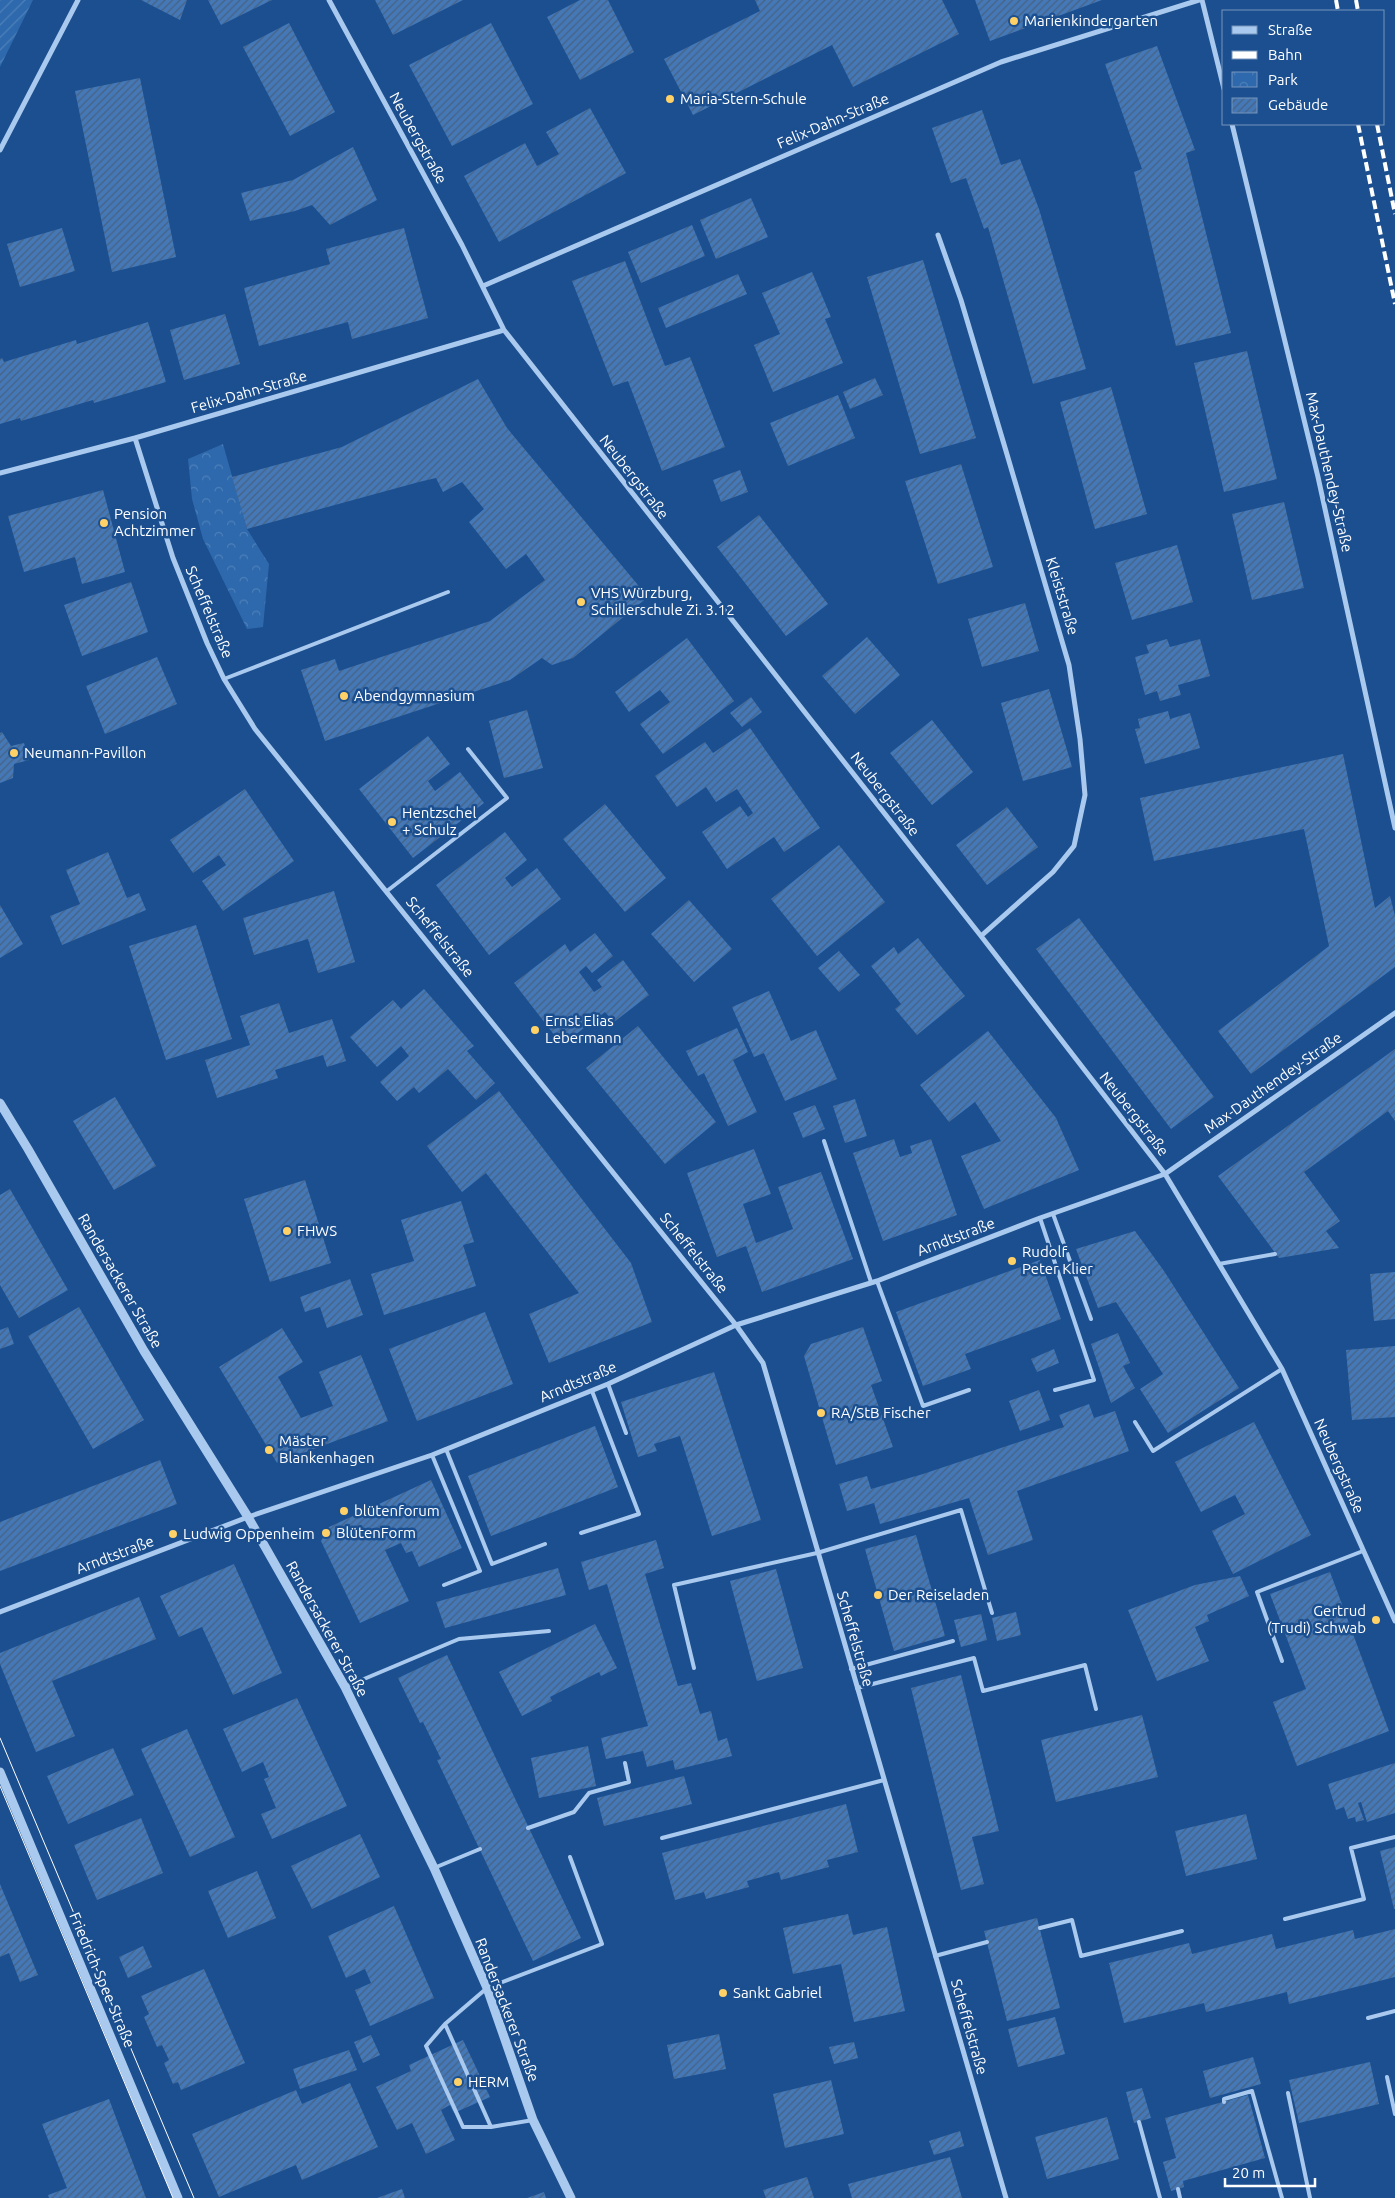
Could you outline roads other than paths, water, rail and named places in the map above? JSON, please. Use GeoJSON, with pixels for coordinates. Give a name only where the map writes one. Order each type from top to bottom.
{"type":"FeatureCollection","features":[{"type":"Feature","properties":{"kind":"street"},"geometry":{"type":"LineString","coordinates":[[0,150],[78,0]]}},
{"type":"Feature","properties":{"kind":"street","name":"Neubergstraße"},"geometry":{"type":"LineString","coordinates":[[329,0],[483,286],[504,330],[981,936],[1165,1174],[1282,1369],[1395,1621]]}},
{"type":"Feature","properties":{"kind":"street"},"geometry":{"type":"LineString","coordinates":[[1200,0],[1222,82]]}},
{"type":"Feature","properties":{"kind":"street","name":"Felix-Dahn-Straße"},"geometry":{"type":"LineString","coordinates":[[483,286],[1001,62],[1200,0]]}},
{"type":"Feature","properties":{"kind":"street","name":"Max-Dauthendey-Straße"},"geometry":{"type":"LineString","coordinates":[[1232,125],[1318,477],[1395,828]]}},
{"type":"Feature","properties":{"kind":"street","name":"Kleiststraße"},"geometry":{"type":"LineString","coordinates":[[938,235],[960,300],[1069,665],[1080,738],[1085,796],[1074,846],[1053,872],[981,936]]}},
{"type":"Feature","properties":{"kind":"street","name":"Felix-Dahn-Straße"},"geometry":{"type":"LineString","coordinates":[[0,473],[135,438],[504,330]]}},
{"type":"Feature","properties":{"kind":"street","name":"Scheffelstraße"},"geometry":{"type":"LineString","coordinates":[[135,438],[173,558],[207,642],[224,678],[255,728],[736,1325],[763,1363],[1006,2198]]}},
{"type":"Feature","properties":{"kind":"street","name":"Max-Dauthendey-Straße"},"geometry":{"type":"LineString","coordinates":[[1165,1174],[1395,1013]]}},
{"type":"Feature","properties":{"kind":"street","name":"Randersackerer Straße"},"geometry":{"type":"LineString","coordinates":[[0,1103],[144,1351],[248,1517],[345,1687],[434,1868],[487,1988],[533,2120],[571,2198]]}},
{"type":"Feature","properties":{"kind":"street","name":"Arndtstraße"},"geometry":{"type":"LineString","coordinates":[[0,1612],[248,1517],[432,1455],[592,1391],[736,1325],[874,1282],[1040,1218],[1165,1174]]}},
{"type":"Feature","properties":{"kind":"street","name":"Friedrich-Spee-Straße"},"geometry":{"type":"LineString","coordinates":[[0,1772],[178,2198]]}},
{"type":"Feature","properties":{"kind":"lane"},"geometry":{"type":"LineString","coordinates":[[224,678],[448,592]]}},
{"type":"Feature","properties":{"kind":"lane"},"geometry":{"type":"LineString","coordinates":[[387,892],[507,798],[468,748]]}},
{"type":"Feature","properties":{"kind":"lane"},"geometry":{"type":"LineString","coordinates":[[824,1141],[874,1282],[923,1406],[969,1390]]}},
{"type":"Feature","properties":{"kind":"lane"},"geometry":{"type":"LineString","coordinates":[[1053,1214],[1091,1319]]}},
{"type":"Feature","properties":{"kind":"lane"},"geometry":{"type":"LineString","coordinates":[[1040,1218],[1094,1380],[1055,1390]]}},
{"type":"Feature","properties":{"kind":"lane"},"geometry":{"type":"LineString","coordinates":[[1220,1264],[1275,1254]]}},
{"type":"Feature","properties":{"kind":"lane"},"geometry":{"type":"LineString","coordinates":[[1135,1422],[1153,1451],[1282,1369]]}},
{"type":"Feature","properties":{"kind":"lane"},"geometry":{"type":"LineString","coordinates":[[608,1384],[626,1433]]}},
{"type":"Feature","properties":{"kind":"lane"},"geometry":{"type":"LineString","coordinates":[[581,1533],[639,1514],[592,1391]]}},
{"type":"Feature","properties":{"kind":"lane"},"geometry":{"type":"LineString","coordinates":[[446,1449],[492,1564],[545,1544]]}},
{"type":"Feature","properties":{"kind":"lane"},"geometry":{"type":"LineString","coordinates":[[432,1455],[480,1571],[444,1585]]}},
{"type":"Feature","properties":{"kind":"lane"},"geometry":{"type":"LineString","coordinates":[[694,1668],[674,1585],[817,1553],[961,1510],[992,1613]]}},
{"type":"Feature","properties":{"kind":"lane"},"geometry":{"type":"LineString","coordinates":[[1282,1661],[1257,1592],[1364,1551]]}},
{"type":"Feature","properties":{"kind":"lane"},"geometry":{"type":"LineString","coordinates":[[345,1687],[458,1639],[550,1631]]}},
{"type":"Feature","properties":{"kind":"lane"},"geometry":{"type":"LineString","coordinates":[[851,1669],[953,1641]]}},
{"type":"Feature","properties":{"kind":"lane"},"geometry":{"type":"LineString","coordinates":[[857,1688],[974,1658],[982,1691],[1085,1665],[1096,1709]]}},
{"type":"Feature","properties":{"kind":"lane"},"geometry":{"type":"LineString","coordinates":[[528,1828],[574,1812],[589,1793],[629,1782],[625,1763]]}},
{"type":"Feature","properties":{"kind":"lane"},"geometry":{"type":"LineString","coordinates":[[662,1838],[884,1780]]}},
{"type":"Feature","properties":{"kind":"lane"},"geometry":{"type":"LineString","coordinates":[[1285,1919],[1364,1899],[1351,1848],[1395,1837]]}},
{"type":"Feature","properties":{"kind":"lane"},"geometry":{"type":"LineString","coordinates":[[434,1868],[480,1849]]}},
{"type":"Feature","properties":{"kind":"lane"},"geometry":{"type":"LineString","coordinates":[[533,2120],[491,2127],[463,2127],[426,2046],[445,2024],[487,1988],[602,1944],[570,1857]]}},
{"type":"Feature","properties":{"kind":"lane"},"geometry":{"type":"LineString","coordinates":[[1040,1928],[1072,1920],[1081,1956],[1182,1931]]}},
{"type":"Feature","properties":{"kind":"lane"},"geometry":{"type":"LineString","coordinates":[[935,1956],[987,1942]]}},
{"type":"Feature","properties":{"kind":"lane"},"geometry":{"type":"LineString","coordinates":[[1368,2018],[1395,2011]]}},
{"type":"Feature","properties":{"kind":"lane"},"geometry":{"type":"LineString","coordinates":[[445,2024],[491,2127]]}},
{"type":"Feature","properties":{"kind":"lane"},"geometry":{"type":"LineString","coordinates":[[1387,2077],[1395,2114]]}},
{"type":"Feature","properties":{"kind":"lane"},"geometry":{"type":"LineString","coordinates":[[1224,2102],[1224,2099],[1252,2091],[1282,2198]]}},
{"type":"Feature","properties":{"kind":"lane"},"geometry":{"type":"LineString","coordinates":[[1288,2093],[1310,2198]]}},
{"type":"Feature","properties":{"kind":"lane"},"geometry":{"type":"LineString","coordinates":[[1138,2122],[1160,2198]]}},
{"type":"Feature","properties":{"kind":"lane"},"geometry":{"type":"LineString","coordinates":[[1178,2188],[1180,2198]]}},
{"type":"Feature","properties":{"kind":"tram line"},"geometry":{"type":"LineString","coordinates":[[0,1738],[194,2198]]}},
{"type":"Feature","properties":{"kind":"tram line"},"geometry":{"type":"LineString","coordinates":[[0,1786],[173,2198]]}},
{"type":"Feature","properties":{"kind":"railway"},"geometry":{"type":"LineString","coordinates":[[1336,0],[1338,10]]}},
{"type":"Feature","properties":{"kind":"railway"},"geometry":{"type":"LineString","coordinates":[[1356,0],[1358,10]]}},
{"type":"Feature","properties":{"kind":"railway"},"geometry":{"type":"LineString","coordinates":[[1358,125],[1395,304]]}},
{"type":"Feature","properties":{"kind":"railway"},"geometry":{"type":"LineString","coordinates":[[1377,125],[1395,214]]}},
{"type":"Feature","properties":{"kind":"place","name":"Marienkindergarten"},"geometry":{"type":"Point","coordinates":[1014,21]}},
{"type":"Feature","properties":{"kind":"place","name":"Maria-Stern-Schule"},"geometry":{"type":"Point","coordinates":[670,99]}},
{"type":"Feature","properties":{"kind":"place","name":"Pension Achtzimmer"},"geometry":{"type":"Point","coordinates":[104,523]}},
{"type":"Feature","properties":{"kind":"place","name":"VHS Würzburg, Schillerschule Zi. 3.12"},"geometry":{"type":"Point","coordinates":[581,602]}},
{"type":"Feature","properties":{"kind":"place","name":"Abendgymnasium"},"geometry":{"type":"Point","coordinates":[344,696]}},
{"type":"Feature","properties":{"kind":"place","name":"Neumann-Pavillon"},"geometry":{"type":"Point","coordinates":[14,753]}},
{"type":"Feature","properties":{"kind":"place","name":"Hentzschel + Schulz"},"geometry":{"type":"Point","coordinates":[392,822]}},
{"type":"Feature","properties":{"kind":"place","name":"Ernst Elias Lebermann"},"geometry":{"type":"Point","coordinates":[535,1030]}},
{"type":"Feature","properties":{"kind":"place","name":"FHWS"},"geometry":{"type":"Point","coordinates":[287,1231]}},
{"type":"Feature","properties":{"kind":"place","name":"Rudolf Peter Klier"},"geometry":{"type":"Point","coordinates":[1012,1261]}},
{"type":"Feature","properties":{"kind":"place","name":"RA/StB Fischer"},"geometry":{"type":"Point","coordinates":[821,1413]}},
{"type":"Feature","properties":{"kind":"place","name":"Mäster Blankenhagen"},"geometry":{"type":"Point","coordinates":[269,1450]}},
{"type":"Feature","properties":{"kind":"place","name":"blütenforum"},"geometry":{"type":"Point","coordinates":[344,1511]}},
{"type":"Feature","properties":{"kind":"place","name":"BlütenForm"},"geometry":{"type":"Point","coordinates":[326,1533]}},
{"type":"Feature","properties":{"kind":"place","name":"Ludwig Oppenheim"},"geometry":{"type":"Point","coordinates":[173,1534]}},
{"type":"Feature","properties":{"kind":"place","name":"Der Reiseladen"},"geometry":{"type":"Point","coordinates":[878,1595]}},
{"type":"Feature","properties":{"kind":"place","name":"Gertrud (Trudi) Schwab"},"geometry":{"type":"Point","coordinates":[1376,1620]}},
{"type":"Feature","properties":{"kind":"place","name":"Sankt Gabriel"},"geometry":{"type":"Point","coordinates":[723,1993]}},
{"type":"Feature","properties":{"kind":"place","name":"HERM"},"geometry":{"type":"Point","coordinates":[458,2082]}}]}
